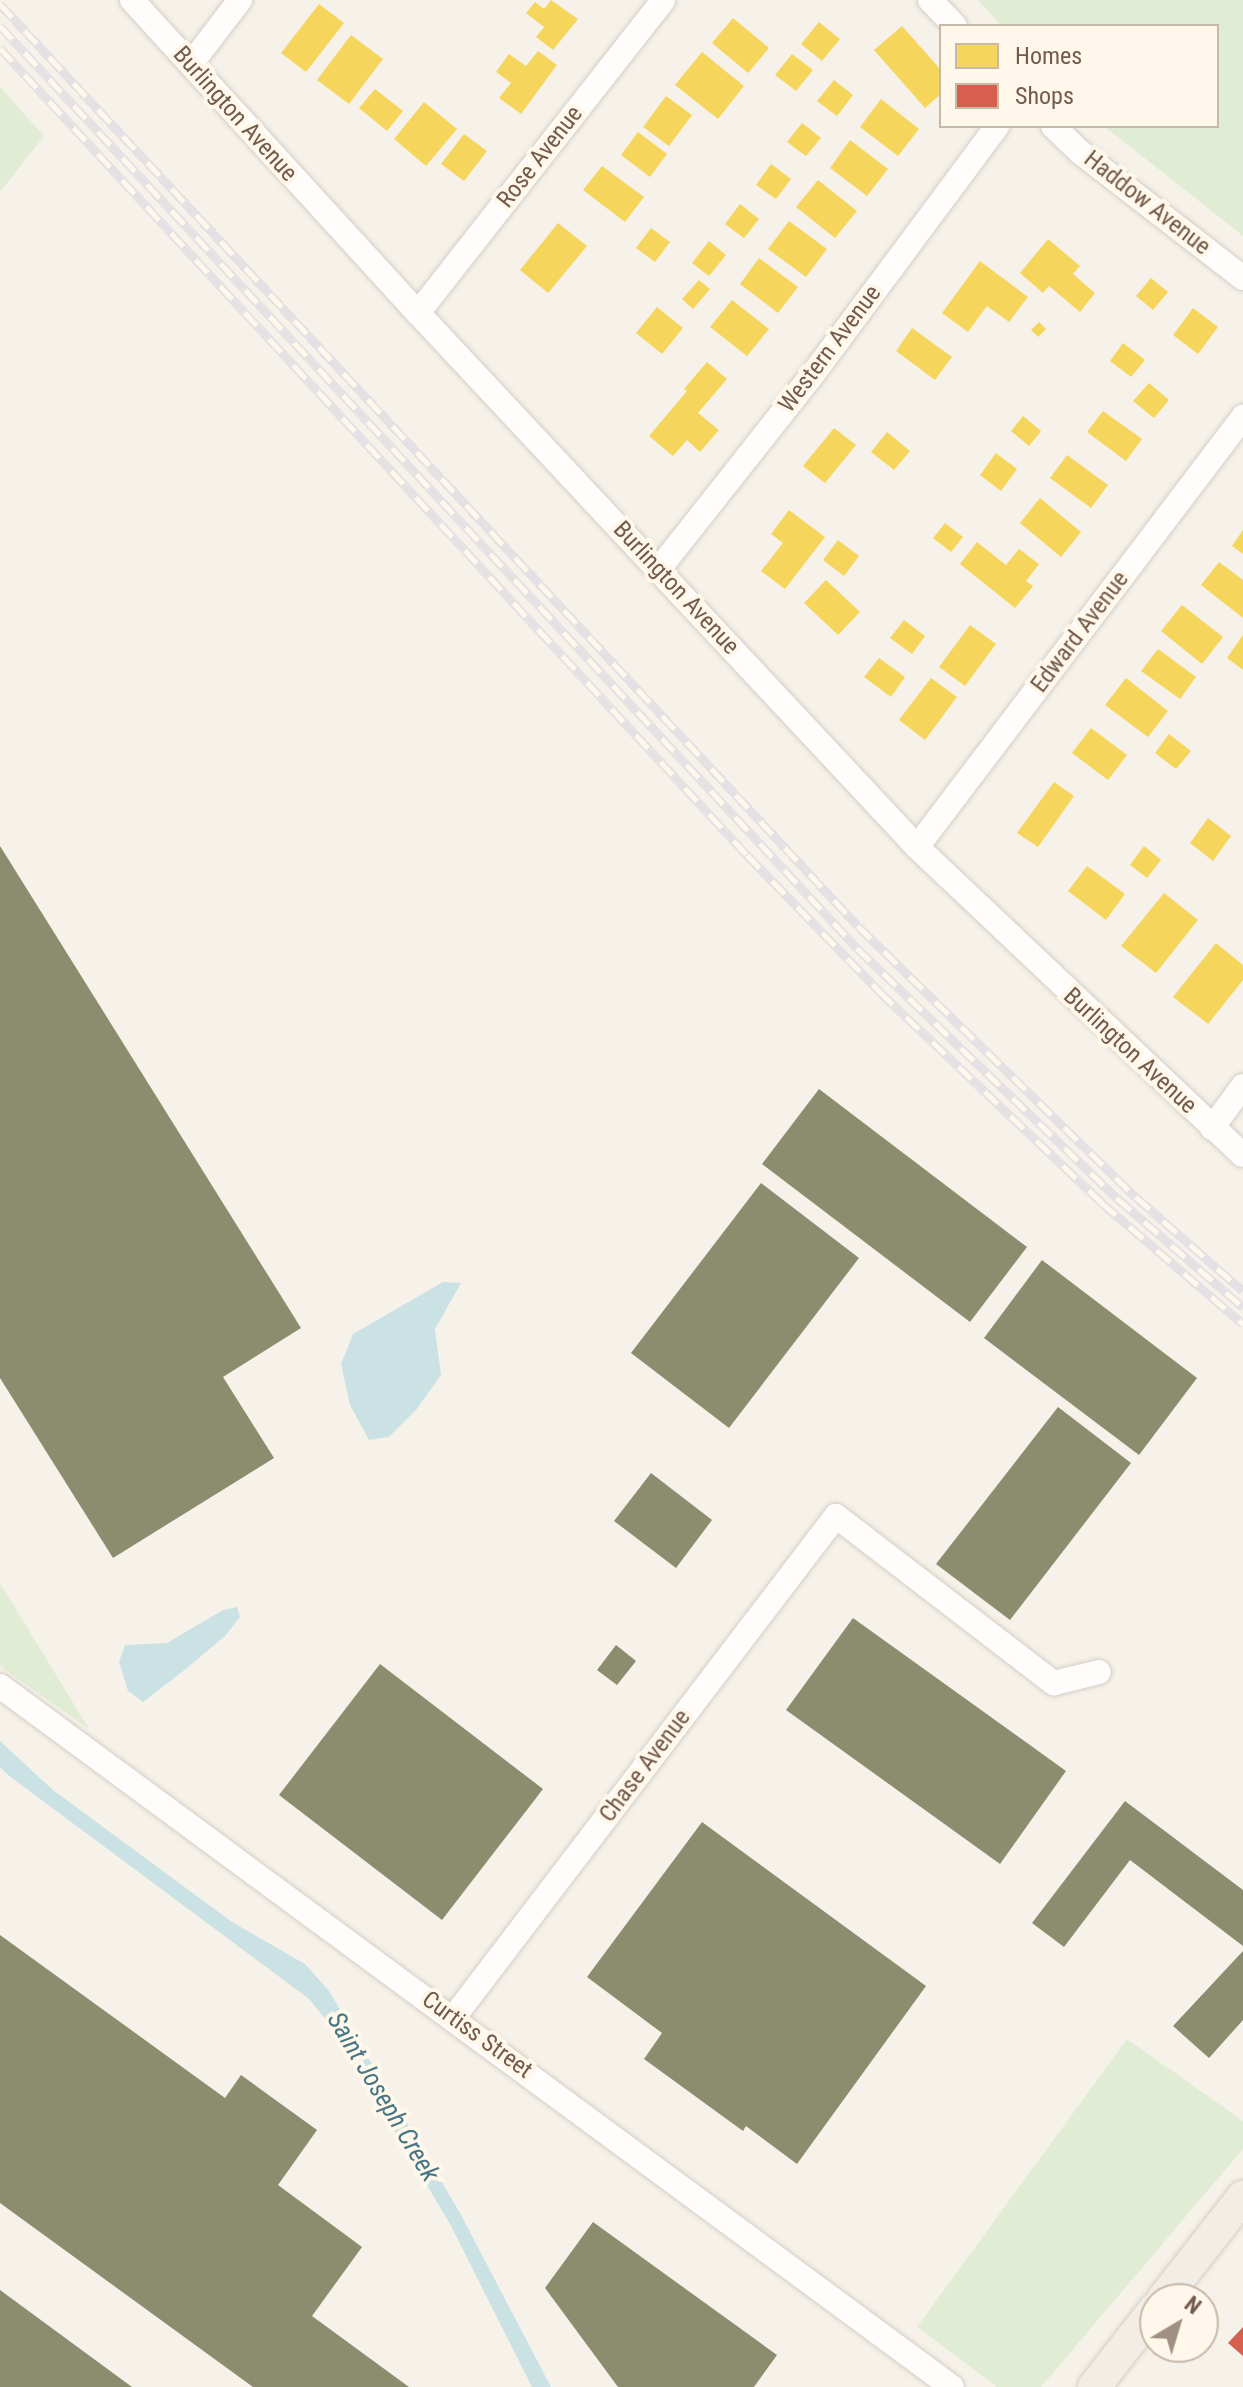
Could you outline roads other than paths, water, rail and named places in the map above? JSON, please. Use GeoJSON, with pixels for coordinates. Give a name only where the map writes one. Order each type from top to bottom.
{"type":"FeatureCollection","features":[{"type":"Feature","properties":{"kind":"main road"},"geometry":{"type":"LineString","coordinates":[[1176,2283],[1243,2197]]}},
{"type":"Feature","properties":{"kind":"main road"},"geometry":{"type":"LineString","coordinates":[[1094,2387],[1139,2329]]}},
{"type":"Feature","properties":{"kind":"street","name":"Burlington Avenue"},"geometry":{"type":"LineString","coordinates":[[132,0],[418,313],[917,847],[1243,1155]]}},
{"type":"Feature","properties":{"kind":"street"},"geometry":{"type":"LineString","coordinates":[[191,64],[240,0]]}},
{"type":"Feature","properties":{"kind":"street","name":"Rose Avenue"},"geometry":{"type":"LineString","coordinates":[[418,313],[663,0]]}},
{"type":"Feature","properties":{"kind":"street"},"geometry":{"type":"LineString","coordinates":[[930,0],[953,24]]}},
{"type":"Feature","properties":{"kind":"street","name":"Western Avenue"},"geometry":{"type":"LineString","coordinates":[[659,569],[810,378],[996,128]]}},
{"type":"Feature","properties":{"kind":"street","name":"Haddow Avenue"},"geometry":{"type":"LineString","coordinates":[[1055,128],[1080,152],[1243,278]]}},
{"type":"Feature","properties":{"kind":"street","name":"Edward Avenue"},"geometry":{"type":"LineString","coordinates":[[917,847],[1243,417]]}},
{"type":"Feature","properties":{"kind":"street"},"geometry":{"type":"LineString","coordinates":[[1212,1128],[1243,1086]]}},
{"type":"Feature","properties":{"kind":"street","name":"Chase Avenue"},"geometry":{"type":"LineString","coordinates":[[454,2017],[836,1516],[1054,1683],[1099,1672]]}},
{"type":"Feature","properties":{"kind":"street","name":"Curtiss Street"},"geometry":{"type":"LineString","coordinates":[[0,1686],[454,2017],[952,2387]]}},
{"type":"Feature","properties":{"kind":"water"},"geometry":{"type":"Polygon","coordinates":[[[443,1282],[461,1283],[435,1329],[441,1375],[416,1410],[389,1437],[369,1440],[350,1405],[341,1364],[353,1334],[443,1282]]]}},
{"type":"Feature","properties":{"kind":"water"},"geometry":{"type":"Polygon","coordinates":[[[237,1607],[240,1617],[225,1636],[143,1702],[128,1691],[119,1662],[125,1645],[167,1643],[223,1610],[237,1607]]]}},
{"type":"Feature","properties":{"kind":"water","name":"Saint Joseph Creek"},"geometry":{"type":"Polygon","coordinates":[[[0,1741],[53,1790],[232,1922],[305,1964],[329,1991],[460,2213],[551,2387],[532,2387],[450,2224],[335,2031],[309,1999],[8,1775],[0,1767],[0,1741]]]}},
{"type":"Feature","properties":{"kind":"railway"},"geometry":{"type":"LineString","coordinates":[[0,4],[858,926],[1136,1197],[1243,1291]]}},
{"type":"Feature","properties":{"kind":"railway"},"geometry":{"type":"LineString","coordinates":[[0,26],[857,948],[1117,1198],[1243,1307]]}},
{"type":"Feature","properties":{"kind":"railway"},"geometry":{"type":"LineString","coordinates":[[0,48],[747,855],[880,992],[1102,1203],[1243,1324]]}}]}
